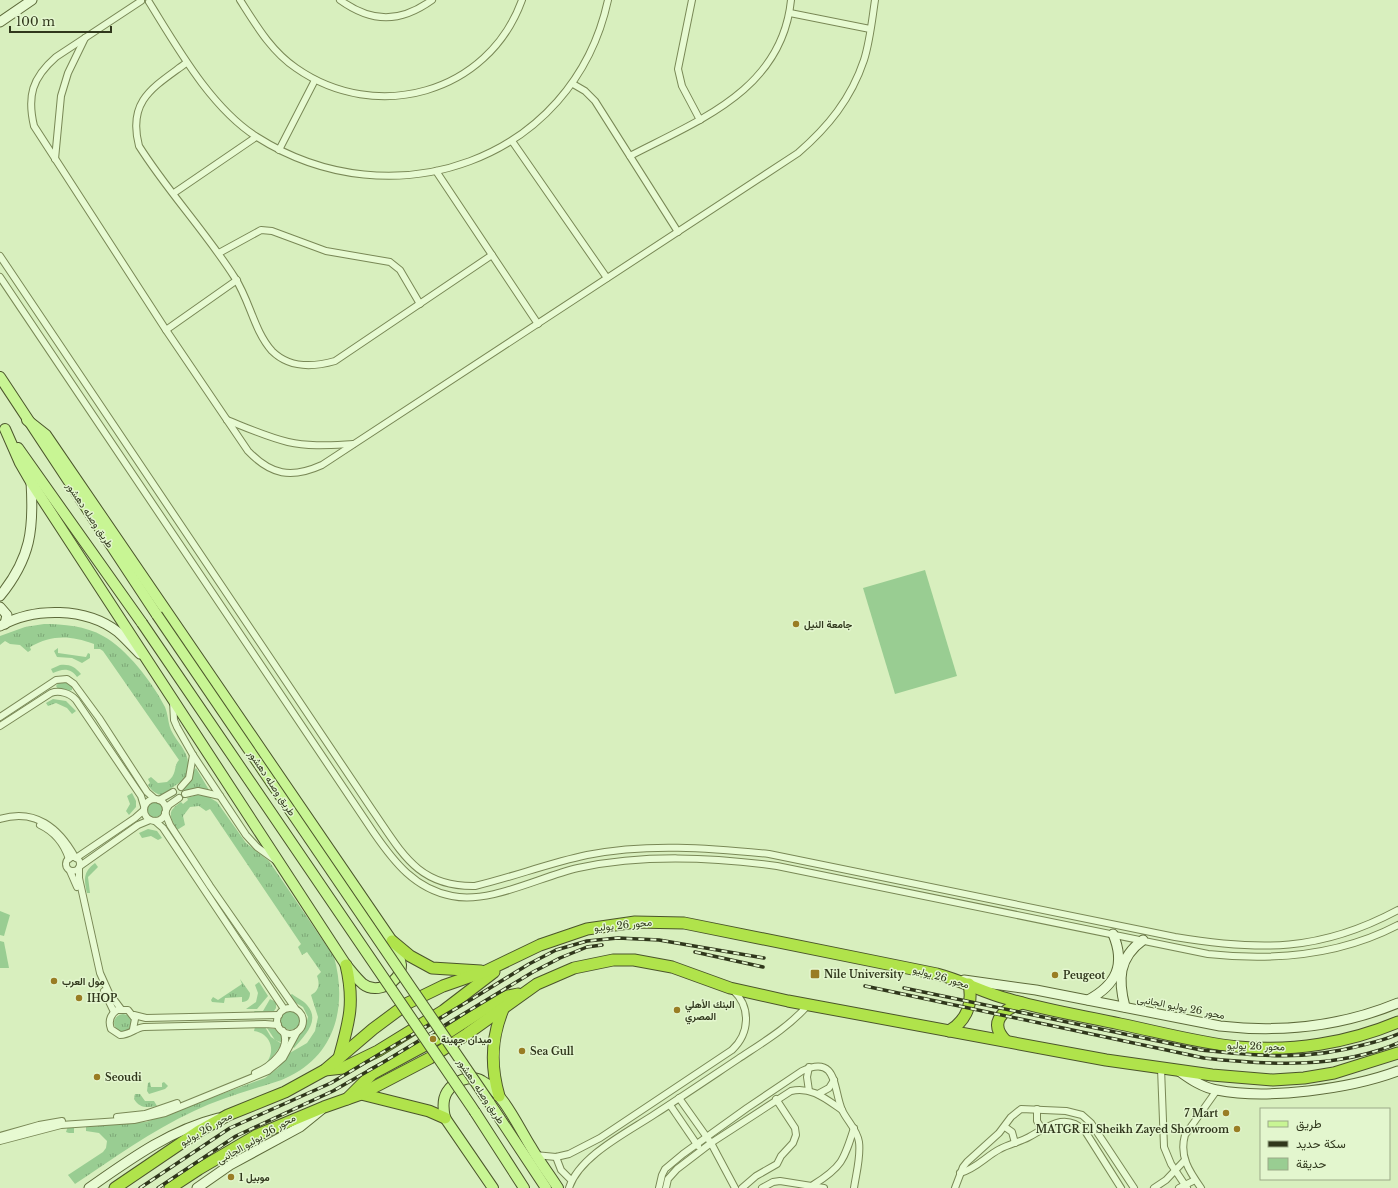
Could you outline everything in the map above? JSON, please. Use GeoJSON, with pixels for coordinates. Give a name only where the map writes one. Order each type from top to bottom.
{"type":"FeatureCollection","features":[{"type":"Feature","properties":{"kind":"highway","name":"محور 26 يوليو"},"geometry":{"type":"LineString","coordinates":[[115,1188],[199,1131],[228,1115],[285,1092],[325,1070],[389,1016],[408,1003],[443,986],[486,971],[540,945],[587,929],[629,922],[660,921],[709,927],[937,974],[958,980],[995,995],[1023,1003],[1216,1044],[1262,1048],[1285,1048],[1330,1043],[1368,1033],[1398,1022]]}},
{"type":"Feature","properties":{"kind":"highway"},"geometry":{"type":"LineString","coordinates":[[392,941],[410,956],[432,968],[486,971]]}},
{"type":"Feature","properties":{"kind":"highway","name":"محور 26 يوليو"},"geometry":{"type":"LineString","coordinates":[[325,1070],[343,1068],[378,1051],[442,1011],[509,960]]}},
{"type":"Feature","properties":{"kind":"highway"},"geometry":{"type":"LineString","coordinates":[[170,1188],[205,1165],[257,1135],[324,1107],[345,1101],[361,1094],[430,1058],[543,981],[574,968],[614,960],[634,960],[672,967],[730,988],[808,1005],[1179,1071],[1273,1080],[1304,1078],[1334,1073],[1398,1053]]}},
{"type":"Feature","properties":{"kind":"highway"},"geometry":{"type":"LineString","coordinates":[[338,1058],[348,1026],[352,999],[346,965]]}},
{"type":"Feature","properties":{"kind":"highway"},"geometry":{"type":"LineString","coordinates":[[949,1031],[962,1021],[967,1011],[970,1000],[969,984]]}},
{"type":"Feature","properties":{"kind":"highway"},"geometry":{"type":"LineString","coordinates":[[345,1101],[372,1074],[444,1035],[497,1001],[508,996],[522,994]]}},
{"type":"Feature","properties":{"kind":"highway"},"geometry":{"type":"LineString","coordinates":[[1006,1041],[999,1032],[999,1021],[1001,1015],[1009,1008],[1023,1003]]}},
{"type":"Feature","properties":{"kind":"highway"},"geometry":{"type":"LineString","coordinates":[[499,1096],[493,1070],[492,1057],[495,1031],[504,1007]]}},
{"type":"Feature","properties":{"kind":"highway"},"geometry":{"type":"LineString","coordinates":[[361,1094],[429,1111],[445,1118]]}},
{"type":"Feature","properties":{"kind":"main road"},"geometry":{"type":"LineString","coordinates":[[0,22],[32,0]]}},
{"type":"Feature","properties":{"kind":"main road","name":"طريق وصله دهشور"},"geometry":{"type":"LineString","coordinates":[[0,377],[105,538],[546,1188]]}},
{"type":"Feature","properties":{"kind":"main road"},"geometry":{"type":"LineString","coordinates":[[2,426],[31,482],[346,965],[363,984],[373,988],[387,985],[397,976],[401,963],[392,941],[46,435],[27,420]]}},
{"type":"Feature","properties":{"kind":"main road","name":"طريق وصله دهشور"},"geometry":{"type":"LineString","coordinates":[[2,426],[142,623],[290,842],[344,917],[524,1188]]}},
{"type":"Feature","properties":{"kind":"main road"},"geometry":{"type":"LineString","coordinates":[[0,596],[14,576],[31,538],[33,514],[31,482]]}},
{"type":"Feature","properties":{"kind":"main road"},"geometry":{"type":"LineString","coordinates":[[0,607],[7,615],[2,625]]}},
{"type":"Feature","properties":{"kind":"main road"},"geometry":{"type":"LineString","coordinates":[[2,625],[32,614],[66,613],[88,618],[117,631],[150,664]]}},
{"type":"Feature","properties":{"kind":"main road"},"geometry":{"type":"LineString","coordinates":[[1088,1000],[1105,990],[1118,965],[1118,951],[1113,934]]}},
{"type":"Feature","properties":{"kind":"main road"},"geometry":{"type":"LineString","coordinates":[[1125,1008],[1120,986],[1122,971],[1129,952],[1143,940]]}},
{"type":"Feature","properties":{"kind":"main road","name":"محور 26 يوليو الجانبى"},"geometry":{"type":"LineString","coordinates":[[958,980],[1007,986],[1088,1000],[1220,1026],[1267,1030],[1314,1027],[1338,1023],[1361,1017],[1398,1002]]}},
{"type":"Feature","properties":{"kind":"main road"},"geometry":{"type":"LineString","coordinates":[[1179,1071],[1195,1082],[1217,1090],[1263,1093],[1307,1091],[1367,1081],[1398,1071]]}},
{"type":"Feature","properties":{"kind":"main road"},"geometry":{"type":"LineString","coordinates":[[493,1188],[445,1118],[443,1108],[444,1099],[451,1087],[459,1081],[469,1078],[484,1081],[499,1096],[535,1155],[558,1188]]}},
{"type":"Feature","properties":{"kind":"main road","name":"محور 26 يوليو الجانبى"},"geometry":{"type":"LineString","coordinates":[[197,1188],[230,1165],[300,1126],[324,1107]]}},
{"type":"Feature","properties":{"kind":"main road"},"geometry":{"type":"LineString","coordinates":[[89,1188],[139,1154],[181,1130],[228,1115]]}},
{"type":"Feature","properties":{"kind":"street"},"geometry":{"type":"LineString","coordinates":[[240,0],[262,34],[277,52],[294,68],[334,89],[378,97],[401,96],[423,92],[445,84],[465,73],[479,63],[500,42],[516,17],[522,0]]}},
{"type":"Feature","properties":{"kind":"street"},"geometry":{"type":"LineString","coordinates":[[340,0],[354,10],[370,16],[387,18],[404,16],[419,9],[432,0]]}},
{"type":"Feature","properties":{"kind":"street"},"geometry":{"type":"LineString","coordinates":[[608,0],[603,21],[591,54],[573,84],[545,116],[512,141],[475,160],[436,171],[404,176],[372,176],[348,173],[308,163],[279,150],[256,137],[234,120],[186,62],[150,1],[146,3],[140,1],[56,57],[44,67],[36,80],[31,95],[30,111],[34,126],[166,330],[248,451],[259,462],[274,470],[285,473],[307,472],[322,465],[798,153],[820,134],[839,112],[854,86],[864,59],[875,0]]}},
{"type":"Feature","properties":{"kind":"street"},"geometry":{"type":"LineString","coordinates":[[692,0],[678,68],[682,86],[700,120]]}},
{"type":"Feature","properties":{"kind":"street"},"geometry":{"type":"LineString","coordinates":[[630,156],[728,104],[749,86],[767,65],[777,46],[790,14],[791,0]]}},
{"type":"Feature","properties":{"kind":"street"},"geometry":{"type":"LineString","coordinates":[[790,14],[870,29]]}},
{"type":"Feature","properties":{"kind":"street"},"geometry":{"type":"LineString","coordinates":[[55,158],[61,96],[68,72],[86,37]]}},
{"type":"Feature","properties":{"kind":"street"},"geometry":{"type":"LineString","coordinates":[[186,62],[148,92],[140,104],[136,118],[136,132],[139,146],[219,253],[247,299],[262,335],[273,351],[286,360],[302,365],[319,365],[335,361],[492,255]]}},
{"type":"Feature","properties":{"kind":"street"},"geometry":{"type":"LineString","coordinates":[[279,150],[315,80]]}},
{"type":"Feature","properties":{"kind":"street"},"geometry":{"type":"LineString","coordinates":[[573,84],[585,91],[595,101],[678,232]]}},
{"type":"Feature","properties":{"kind":"street"},"geometry":{"type":"LineString","coordinates":[[174,193],[256,137]]}},
{"type":"Feature","properties":{"kind":"street"},"geometry":{"type":"LineString","coordinates":[[512,141],[607,278]]}},
{"type":"Feature","properties":{"kind":"street"},"geometry":{"type":"LineString","coordinates":[[436,171],[538,324]]}},
{"type":"Feature","properties":{"kind":"street"},"geometry":{"type":"LineString","coordinates":[[219,253],[261,230],[272,231],[326,252],[390,262],[400,270],[420,304]]}},
{"type":"Feature","properties":{"kind":"street"},"geometry":{"type":"LineString","coordinates":[[0,256],[404,855],[420,870],[444,883],[461,886],[475,886],[589,855],[630,849],[677,847],[716,848],[769,854],[1175,937],[1234,945],[1269,947],[1300,944],[1332,937],[1361,928],[1398,910]]}},
{"type":"Feature","properties":{"kind":"street"},"geometry":{"type":"LineString","coordinates":[[0,277],[374,833],[405,873],[421,884],[439,892],[466,898],[486,896],[579,868],[666,858],[702,858],[744,862],[883,888],[1208,954],[1238,958],[1302,956],[1337,949],[1398,925]]}},
{"type":"Feature","properties":{"kind":"street"},"geometry":{"type":"LineString","coordinates":[[166,330],[236,280]]}},
{"type":"Feature","properties":{"kind":"street"},"geometry":{"type":"LineString","coordinates":[[227,420],[259,433],[290,442],[316,445],[354,444]]}},
{"type":"Feature","properties":{"kind":"street"},"geometry":{"type":"LineString","coordinates":[[0,717],[50,682],[61,678],[67,679],[76,686],[102,722],[144,787],[164,804],[170,825],[210,886],[295,1008],[301,1012],[304,1019],[302,1026],[297,1032],[283,1058],[268,1071],[165,1112],[134,1120],[61,1125],[0,1141]]}},
{"type":"Feature","properties":{"kind":"street"},"geometry":{"type":"LineString","coordinates":[[50,682],[56,691]]}},
{"type":"Feature","properties":{"kind":"street"},"geometry":{"type":"LineString","coordinates":[[70,695],[76,686]]}},
{"type":"Feature","properties":{"kind":"street"},"geometry":{"type":"LineString","coordinates":[[0,726],[48,694],[56,691],[70,695],[76,700],[141,796],[144,814],[165,831],[284,1009]]}},
{"type":"Feature","properties":{"kind":"street"},"geometry":{"type":"LineString","coordinates":[[173,700],[174,720],[193,755],[252,842],[279,862]]}},
{"type":"Feature","properties":{"kind":"street"},"geometry":{"type":"LineString","coordinates":[[181,787],[189,778],[193,755]]}},
{"type":"Feature","properties":{"kind":"street"},"geometry":{"type":"LineString","coordinates":[[185,794],[198,791],[220,796]]}},
{"type":"Feature","properties":{"kind":"street"},"geometry":{"type":"LineString","coordinates":[[114,1012],[97,976],[75,879],[66,865],[73,858],[135,818],[149,801],[172,792]]}},
{"type":"Feature","properties":{"kind":"street"},"geometry":{"type":"LineString","coordinates":[[70,871],[74,871],[80,867],[119,838],[152,820],[161,819],[169,805],[179,798]]}},
{"type":"Feature","properties":{"kind":"street"},"geometry":{"type":"LineString","coordinates":[[0,819],[24,816],[46,823],[60,834],[73,858]]}},
{"type":"Feature","properties":{"kind":"street"},"geometry":{"type":"LineString","coordinates":[[0,822],[19,820],[44,827],[60,841],[80,867],[79,878],[100,973],[109,993],[121,1009]]}},
{"type":"Feature","properties":{"kind":"street"},"geometry":{"type":"LineString","coordinates":[[871,886],[873,876]]}},
{"type":"Feature","properties":{"kind":"street"},"geometry":{"type":"LineString","coordinates":[[883,888],[885,878]]}},
{"type":"Feature","properties":{"kind":"street"},"geometry":{"type":"LineString","coordinates":[[535,1155],[556,1157],[569,1154],[600,1138],[732,1050],[740,1042],[744,1034],[746,1017],[741,1000],[730,988]]}},
{"type":"Feature","properties":{"kind":"street"},"geometry":{"type":"LineString","coordinates":[[569,1188],[571,1180],[582,1166],[606,1146],[749,1052],[792,1021],[808,1005]]}},
{"type":"Feature","properties":{"kind":"street"},"geometry":{"type":"LineString","coordinates":[[0,1136],[52,1122],[134,1116],[162,1109],[247,1076],[267,1067],[279,1055],[285,1045],[286,1038],[278,1025],[279,1015],[284,1009],[295,1008]]}},
{"type":"Feature","properties":{"kind":"street"},"geometry":{"type":"LineString","coordinates":[[278,1025],[259,1024],[144,1027],[133,1029],[124,1035],[114,1032],[109,1022],[114,1012],[121,1009],[128,1010],[134,1015],[146,1018],[279,1015]]}},
{"type":"Feature","properties":{"kind":"street"},"geometry":{"type":"LineString","coordinates":[[133,1029],[135,1022],[134,1015]]}},
{"type":"Feature","properties":{"kind":"street"},"geometry":{"type":"LineString","coordinates":[[283,1031],[290,1034],[297,1032]]}},
{"type":"Feature","properties":{"kind":"street"},"geometry":{"type":"LineString","coordinates":[[740,1042],[749,1052]]}},
{"type":"Feature","properties":{"kind":"street"},"geometry":{"type":"LineString","coordinates":[[659,1188],[665,1169],[696,1143],[771,1091],[809,1067],[822,1066],[828,1069],[834,1079],[842,1110],[854,1128],[859,1148],[854,1188]]}},
{"type":"Feature","properties":{"kind":"street"},"geometry":{"type":"LineString","coordinates":[[809,1067],[807,1077],[809,1091]]}},
{"type":"Feature","properties":{"kind":"street"},"geometry":{"type":"LineString","coordinates":[[1161,1068],[1164,1147],[1174,1170],[1186,1187]]}},
{"type":"Feature","properties":{"kind":"street"},"geometry":{"type":"LineString","coordinates":[[818,1094],[830,1088],[834,1079]]}},
{"type":"Feature","properties":{"kind":"street"},"geometry":{"type":"LineString","coordinates":[[666,1188],[672,1173],[701,1150],[776,1099],[796,1090],[809,1091],[818,1094],[842,1110]]}},
{"type":"Feature","properties":{"kind":"street"},"geometry":{"type":"LineString","coordinates":[[1200,1188],[1184,1160],[1183,1145],[1185,1134],[1217,1090]]}},
{"type":"Feature","properties":{"kind":"street"},"geometry":{"type":"LineString","coordinates":[[679,1098],[711,1143],[735,1188]]}},
{"type":"Feature","properties":{"kind":"street"},"geometry":{"type":"LineString","coordinates":[[742,1188],[756,1176],[777,1164],[781,1156],[793,1143],[796,1135],[795,1128],[776,1099]]}},
{"type":"Feature","properties":{"kind":"street"},"geometry":{"type":"LineString","coordinates":[[670,1105],[701,1150]]}},
{"type":"Feature","properties":{"kind":"street"},"geometry":{"type":"LineString","coordinates":[[955,1188],[963,1167],[973,1155],[1005,1126],[1011,1117],[1021,1109],[1037,1109],[1074,1112],[1082,1115],[1091,1123],[1134,1188]]}},
{"type":"Feature","properties":{"kind":"street"},"geometry":{"type":"LineString","coordinates":[[1037,1109],[1037,1121],[1042,1129]]}},
{"type":"Feature","properties":{"kind":"street"},"geometry":{"type":"LineString","coordinates":[[960,1173],[972,1169],[1001,1148],[1015,1143],[1055,1123],[1066,1121],[1079,1126],[1085,1131],[1121,1188]]}},
{"type":"Feature","properties":{"kind":"street"},"geometry":{"type":"LineString","coordinates":[[1005,1126],[1012,1132],[1015,1143]]}},
{"type":"Feature","properties":{"kind":"street"},"geometry":{"type":"LineString","coordinates":[[813,1185],[835,1171],[842,1163],[854,1128]]}},
{"type":"Feature","properties":{"kind":"street"},"geometry":{"type":"LineString","coordinates":[[600,1138],[606,1146]]}},
{"type":"Feature","properties":{"kind":"street"},"geometry":{"type":"LineString","coordinates":[[556,1157],[562,1170],[571,1180]]}},
{"type":"Feature","properties":{"kind":"street"},"geometry":{"type":"LineString","coordinates":[[1154,1188],[1166,1180],[1184,1160]]}},
{"type":"Feature","properties":{"kind":"street"},"geometry":{"type":"LineString","coordinates":[[1179,1188],[1186,1187],[1195,1180]]}},
{"type":"Feature","properties":{"kind":"street"},"geometry":{"type":"LineString","coordinates":[[762,1188],[772,1182],[780,1181],[813,1185],[824,1188]]}},
{"type":"Feature","properties":{"kind":"green space"},"geometry":{"type":"Polygon","coordinates":[[[925,570],[957,676],[895,694],[863,588],[925,570]]]}},
{"type":"Feature","properties":{"kind":"green space"},"geometry":{"type":"Polygon","coordinates":[[[44,624],[74,626],[103,636],[130,657],[146,677],[165,707],[171,730],[185,752],[188,762],[185,778],[172,787],[167,794],[161,795],[152,790],[148,785],[150,783],[148,779],[151,777],[158,783],[167,782],[173,776],[179,760],[103,651],[100,649],[94,649],[94,644],[69,638],[53,638],[46,640],[30,647],[31,650],[28,652],[20,645],[10,644],[5,641],[0,645],[0,636],[25,627],[44,624]]]}},
{"type":"Feature","properties":{"kind":"green space"},"geometry":{"type":"Polygon","coordinates":[[[58,648],[58,653],[86,657],[88,653],[90,654],[90,658],[82,663],[72,658],[57,657],[54,651],[58,648]]]}},
{"type":"Feature","properties":{"kind":"green space"},"geometry":{"type":"Polygon","coordinates":[[[60,665],[72,666],[81,674],[77,677],[69,670],[60,670],[53,673],[51,669],[60,665]]]}},
{"type":"Feature","properties":{"kind":"green space"},"geometry":{"type":"Polygon","coordinates":[[[59,682],[67,682],[72,686],[72,690],[69,691],[58,689],[56,686],[59,682]]]}},
{"type":"Feature","properties":{"kind":"green space"},"geometry":{"type":"Polygon","coordinates":[[[53,699],[66,701],[76,711],[72,714],[67,708],[56,703],[48,706],[46,703],[53,699]]]}},
{"type":"Feature","properties":{"kind":"green space"},"geometry":{"type":"Polygon","coordinates":[[[196,768],[209,790],[194,789],[185,793],[183,790],[190,781],[196,768]]]}},
{"type":"Feature","properties":{"kind":"green space"},"geometry":{"type":"Polygon","coordinates":[[[132,793],[136,801],[136,807],[129,815],[126,811],[130,804],[127,796],[132,793]]]}},
{"type":"Feature","properties":{"kind":"green space"},"geometry":{"type":"Polygon","coordinates":[[[197,795],[207,796],[217,802],[246,843],[269,861],[334,957],[338,974],[339,992],[338,1009],[334,1025],[328,1040],[319,1054],[306,1066],[290,1076],[277,1082],[216,1102],[178,1119],[133,1145],[75,1184],[68,1175],[103,1152],[106,1148],[107,1141],[99,1133],[86,1131],[86,1126],[74,1127],[74,1133],[69,1133],[66,1132],[68,1126],[146,1122],[265,1078],[278,1068],[288,1054],[307,1043],[315,1031],[318,1017],[311,995],[317,989],[319,984],[317,976],[321,972],[307,952],[302,955],[298,947],[301,944],[210,809],[206,811],[199,806],[190,807],[183,816],[185,825],[177,830],[171,818],[171,812],[176,806],[181,802],[183,804],[188,800],[187,798],[197,795]]]}},
{"type":"Feature","properties":{"kind":"green space"},"geometry":{"type":"Polygon","coordinates":[[[155,801],[161,803],[163,809],[161,815],[155,817],[149,815],[147,809],[149,803],[155,801]]]}},
{"type":"Feature","properties":{"kind":"green space"},"geometry":{"type":"Polygon","coordinates":[[[148,829],[157,831],[162,838],[158,840],[151,836],[142,838],[139,833],[148,829]]]}},
{"type":"Feature","properties":{"kind":"green space"},"geometry":{"type":"Polygon","coordinates":[[[95,863],[98,867],[88,877],[90,893],[87,893],[85,876],[91,866],[95,863]]]}},
{"type":"Feature","properties":{"kind":"green space"},"geometry":{"type":"Polygon","coordinates":[[[0,911],[10,915],[4,936],[0,935],[0,911]]]}},
{"type":"Feature","properties":{"kind":"green space"},"geometry":{"type":"Polygon","coordinates":[[[0,941],[4,942],[9,968],[0,968],[0,941]]]}},
{"type":"Feature","properties":{"kind":"green space"},"geometry":{"type":"Polygon","coordinates":[[[240,979],[250,993],[247,1000],[242,1002],[242,997],[225,998],[224,1003],[212,1002],[211,1000],[213,997],[218,1000],[242,984],[240,979]]]}},
{"type":"Feature","properties":{"kind":"green space"},"geometry":{"type":"Polygon","coordinates":[[[259,982],[268,996],[257,1009],[246,1009],[256,1002],[258,993],[255,985],[259,982]]]}},
{"type":"Feature","properties":{"kind":"green space"},"geometry":{"type":"Polygon","coordinates":[[[292,994],[307,1005],[311,1011],[312,1017],[310,1028],[294,1048],[292,1046],[296,1035],[305,1028],[308,1017],[303,1007],[289,996],[292,994]]]}},
{"type":"Feature","properties":{"kind":"green space"},"geometry":{"type":"Polygon","coordinates":[[[270,999],[276,1002],[276,1008],[274,1011],[255,1013],[254,1011],[263,1011],[270,999]]]}},
{"type":"Feature","properties":{"kind":"green space"},"geometry":{"type":"Polygon","coordinates":[[[290,1010],[297,1013],[300,1020],[297,1027],[290,1030],[283,1027],[280,1020],[283,1013],[290,1010]]]}},
{"type":"Feature","properties":{"kind":"green space"},"geometry":{"type":"Polygon","coordinates":[[[123,1014],[129,1017],[132,1023],[129,1029],[123,1032],[117,1029],[114,1023],[117,1017],[123,1014]]]}},
{"type":"Feature","properties":{"kind":"green space"},"geometry":{"type":"Polygon","coordinates":[[[255,1027],[265,1027],[271,1037],[282,1044],[268,1063],[267,1062],[271,1052],[270,1043],[268,1039],[260,1032],[254,1031],[255,1027]]]}},
{"type":"Feature","properties":{"kind":"green space"},"geometry":{"type":"Polygon","coordinates":[[[267,1028],[275,1029],[282,1036],[283,1043],[275,1040],[267,1028]]]}},
{"type":"Feature","properties":{"kind":"green space"},"geometry":{"type":"Polygon","coordinates":[[[150,1082],[151,1087],[162,1087],[162,1083],[164,1082],[168,1086],[165,1089],[149,1094],[147,1091],[148,1083],[150,1082]]]}},
{"type":"Feature","properties":{"kind":"green space"},"geometry":{"type":"Polygon","coordinates":[[[135,1094],[140,1094],[145,1101],[154,1101],[157,1106],[141,1106],[134,1099],[135,1094]]]}},
{"type":"Feature","properties":{"kind":"railway"},"geometry":{"type":"LineString","coordinates":[[140,1188],[230,1128],[331,1083],[529,964],[556,950],[587,941],[618,938],[659,940],[764,958]]}},
{"type":"Feature","properties":{"kind":"railway"},"geometry":{"type":"LineString","coordinates":[[158,1188],[236,1136],[333,1091],[533,972],[560,958],[587,947],[602,945]]}},
{"type":"Feature","properties":{"kind":"railway"},"geometry":{"type":"LineString","coordinates":[[695,952],[763,967]]}},
{"type":"Feature","properties":{"kind":"railway"},"geometry":{"type":"LineString","coordinates":[[865,986],[1204,1058],[1253,1062],[1302,1063],[1351,1057],[1398,1043]]}},
{"type":"Feature","properties":{"kind":"railway"},"geometry":{"type":"LineString","coordinates":[[904,988],[1201,1050],[1222,1052],[1282,1056],[1302,1055],[1342,1050],[1385,1039],[1398,1034]]}},
{"type":"Feature","properties":{"kind":"place","name":"جامعة النيل"},"geometry":{"type":"Point","coordinates":[796,624]}},
{"type":"Feature","properties":{"kind":"place","name":"Nile University"},"geometry":{"type":"Point","coordinates":[815,974]}},
{"type":"Feature","properties":{"kind":"place","name":"Peugeot"},"geometry":{"type":"Point","coordinates":[1055,975]}},
{"type":"Feature","properties":{"kind":"place","name":"مول العرب"},"geometry":{"type":"Point","coordinates":[54,981]}},
{"type":"Feature","properties":{"kind":"place","name":"IHOP"},"geometry":{"type":"Point","coordinates":[79,998]}},
{"type":"Feature","properties":{"kind":"place","name":"البنك الأهلي المصري"},"geometry":{"type":"Point","coordinates":[677,1010]}},
{"type":"Feature","properties":{"kind":"place","name":"ميدان جهينة"},"geometry":{"type":"Point","coordinates":[433,1039]}},
{"type":"Feature","properties":{"kind":"place","name":"Sea Gull"},"geometry":{"type":"Point","coordinates":[522,1051]}},
{"type":"Feature","properties":{"kind":"place","name":"Seoudi"},"geometry":{"type":"Point","coordinates":[97,1077]}},
{"type":"Feature","properties":{"kind":"place","name":"7 Mart"},"geometry":{"type":"Point","coordinates":[1226,1113]}},
{"type":"Feature","properties":{"kind":"place","name":"MATGR El Sheikh Zayed Showroom"},"geometry":{"type":"Point","coordinates":[1237,1129]}},
{"type":"Feature","properties":{"kind":"place","name":"موبيل 1"},"geometry":{"type":"Point","coordinates":[231,1177]}}]}
